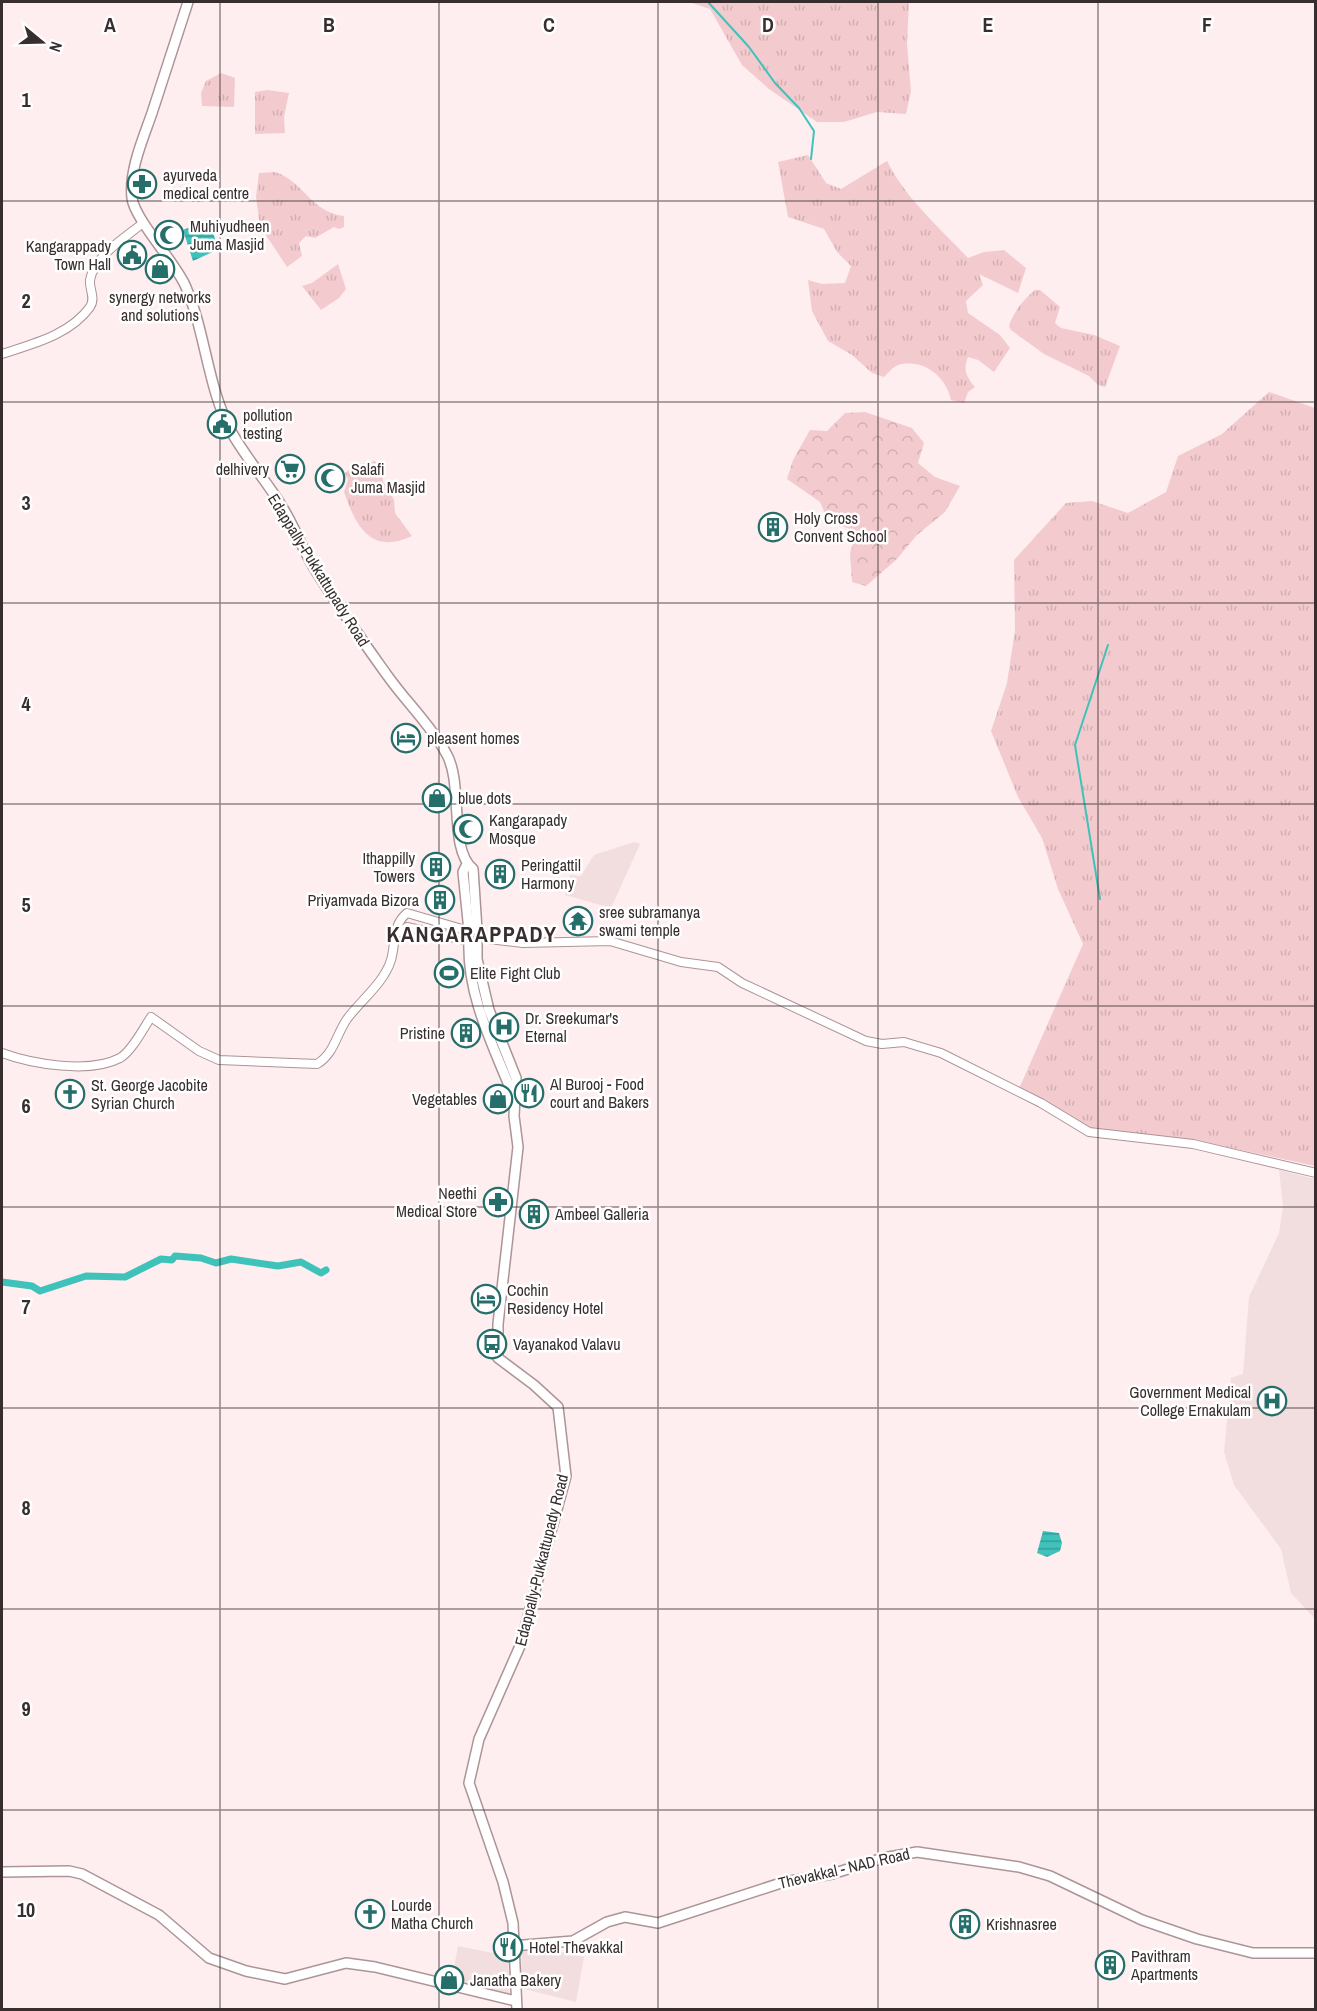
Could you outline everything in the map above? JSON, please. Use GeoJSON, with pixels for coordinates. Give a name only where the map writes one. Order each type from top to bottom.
{"type":"FeatureCollection","features":[{"type":"Feature","properties":{"kind":"main road","name":"Edappally-Pukkattupady Road"},"geometry":{"type":"LineString","coordinates":[[188,2],[133,180],[132,199],[143,223],[178,270],[191,299],[216,393],[231,430],[257,474],[284,509],[314,567],[350,622],[389,678],[430,728],[454,767],[462,847],[467,864],[463,872],[477,936],[468,963],[480,1014],[508,1083],[514,1089],[518,1147],[498,1324],[498,1358],[534,1385],[558,1407],[566,1476],[520,1646],[479,1739],[469,1783],[503,1882],[513,1923],[512,1946],[517,2005]]}},
{"type":"Feature","properties":{"kind":"main road","name":"Thevakkal - NAD Road"},"geometry":{"type":"LineString","coordinates":[[512,1946],[573,1941],[607,1922],[625,1917],[658,1923],[784,1882],[832,1874],[883,1858],[917,1852],[1019,1867],[1050,1876],[1142,1920],[1197,1939],[1253,1953],[1316,1953]]}},
{"type":"Feature","properties":{"kind":"main road"},"geometry":{"type":"LineString","coordinates":[[2,1872],[69,1871],[82,1874],[159,1915],[209,1958],[246,1971],[285,1979],[346,1963],[375,1967],[517,2005]]}},
{"type":"Feature","properties":{"kind":"street"},"geometry":{"type":"LineString","coordinates":[[2,354],[66,329],[90,307],[93,300],[90,280],[101,260],[143,223]]}},
{"type":"Feature","properties":{"kind":"street"},"geometry":{"type":"LineString","coordinates":[[2,1053],[26,1061],[52,1065],[92,1065],[121,1058],[151,1017],[199,1051],[219,1060],[317,1064],[326,1059],[347,1019],[384,973],[391,960],[401,918],[407,913],[477,936]]}},
{"type":"Feature","properties":{"kind":"street"},"geometry":{"type":"LineString","coordinates":[[396,934],[407,927],[523,943],[610,940],[681,962],[718,967],[742,983],[866,1041],[882,1044],[904,1042],[952,1058],[1041,1103],[1089,1132],[1193,1144],[1316,1173]]}},
{"type":"Feature","properties":{"kind":"shaded area"},"geometry":{"type":"Polygon","coordinates":[[[634,842],[640,844],[611,908],[565,895],[570,875],[581,876],[594,855],[634,842]]]}},
{"type":"Feature","properties":{"kind":"shaded area","name":"Government Medical College Ernakulam"},"geometry":{"type":"Polygon","coordinates":[[[1279,1170],[1315,1179],[1315,1619],[1291,1593],[1281,1549],[1234,1485],[1224,1452],[1231,1378],[1243,1374],[1249,1297],[1279,1233],[1283,1206],[1279,1170]]]}},
{"type":"Feature","properties":{"kind":"shaded area"},"geometry":{"type":"Polygon","coordinates":[[[458,1946],[508,1956],[509,1995],[451,1983],[458,1946]]]}},
{"type":"Feature","properties":{"kind":"shaded area"},"geometry":{"type":"Polygon","coordinates":[[[522,1950],[562,1952],[584,1957],[576,2002],[520,1988],[522,1950]]]}},
{"type":"Feature","properties":{"kind":"green space"},"geometry":{"type":"Polygon","coordinates":[[[689,2],[909,2],[907,44],[911,91],[906,114],[877,112],[844,122],[817,122],[769,89],[742,65],[710,9],[689,2]]]}},
{"type":"Feature","properties":{"kind":"green space"},"geometry":{"type":"Polygon","coordinates":[[[221,73],[235,78],[234,107],[202,106],[201,93],[206,81],[221,73]]]}},
{"type":"Feature","properties":{"kind":"green space"},"geometry":{"type":"Polygon","coordinates":[[[267,90],[289,93],[284,117],[285,133],[255,134],[255,92],[267,90]]]}},
{"type":"Feature","properties":{"kind":"green space"},"geometry":{"type":"Polygon","coordinates":[[[808,155],[826,183],[841,189],[887,161],[913,200],[968,258],[984,252],[1004,250],[1026,268],[1018,293],[979,274],[983,285],[966,301],[968,313],[1000,335],[1010,348],[994,372],[978,360],[968,357],[966,373],[975,387],[968,392],[964,403],[951,400],[944,383],[932,371],[924,367],[916,364],[898,365],[884,377],[872,373],[852,355],[828,341],[812,311],[808,280],[822,284],[845,283],[851,266],[837,252],[824,229],[788,217],[778,162],[808,155]]]}},
{"type":"Feature","properties":{"kind":"green space"},"geometry":{"type":"Polygon","coordinates":[[[275,172],[294,183],[323,209],[344,216],[344,227],[339,229],[334,227],[315,238],[306,236],[299,243],[302,256],[287,267],[260,226],[256,197],[259,173],[275,172]]]}},
{"type":"Feature","properties":{"kind":"green space"},"geometry":{"type":"Polygon","coordinates":[[[338,264],[346,289],[339,298],[321,310],[302,286],[312,283],[338,264]]]}},
{"type":"Feature","properties":{"kind":"green space"},"geometry":{"type":"Polygon","coordinates":[[[1035,290],[1040,290],[1060,307],[1055,323],[1061,328],[1094,335],[1120,346],[1105,387],[1098,385],[1089,376],[1044,354],[1011,330],[1009,326],[1016,311],[1035,290]]]}},
{"type":"Feature","properties":{"kind":"green space"},"geometry":{"type":"Polygon","coordinates":[[[1269,392],[1315,408],[1315,1166],[1195,1140],[1090,1129],[1018,1091],[1083,944],[1058,889],[1042,838],[1018,797],[991,731],[1007,683],[1015,630],[1014,560],[1066,503],[1092,501],[1128,513],[1166,492],[1178,456],[1222,434],[1269,392]]]}},
{"type":"Feature","properties":{"kind":"green space"},"geometry":{"type":"Polygon","coordinates":[[[865,412],[912,428],[924,443],[918,463],[935,477],[960,486],[945,512],[917,535],[896,560],[866,586],[852,582],[850,554],[856,531],[828,521],[820,502],[787,479],[793,460],[810,430],[827,431],[845,413],[865,412]]]}},
{"type":"Feature","properties":{"kind":"green space"},"geometry":{"type":"Polygon","coordinates":[[[375,461],[381,468],[383,481],[394,500],[395,513],[412,536],[398,541],[376,540],[367,534],[354,516],[344,492],[348,480],[345,473],[359,464],[375,461]]]}},
{"type":"Feature","properties":{"kind":"water"},"geometry":{"type":"Polygon","coordinates":[[[208,220],[219,249],[193,261],[183,230],[208,220]]]}},
{"type":"Feature","properties":{"kind":"water"},"geometry":{"type":"Polygon","coordinates":[[[1043,1531],[1059,1533],[1062,1543],[1060,1551],[1047,1557],[1037,1553],[1043,1531]]]}},
{"type":"Feature","properties":{"kind":"waterway"},"geometry":{"type":"LineString","coordinates":[[708,2],[749,47],[775,83],[799,108],[814,131],[811,159]]}},
{"type":"Feature","properties":{"kind":"waterway"},"geometry":{"type":"LineString","coordinates":[[1100,899],[1075,745],[1108,645]]}},
{"type":"Feature","properties":{"kind":"waterway"},"geometry":{"type":"LineString","coordinates":[[2,1282],[32,1286],[40,1291],[86,1276],[125,1277],[161,1259],[172,1260],[175,1256],[201,1258],[216,1263],[231,1259],[278,1266],[301,1262],[321,1273],[326,1270]]}},
{"type":"Feature","properties":{"kind":"place","name":"ayurveda medical centre"},"geometry":{"type":"Point","coordinates":[142,184]}},
{"type":"Feature","properties":{"kind":"place","name":"Muhiyudheen Juma Masjid"},"geometry":{"type":"Point","coordinates":[169,235]}},
{"type":"Feature","properties":{"kind":"place","name":"Kangarappady Town Hall"},"geometry":{"type":"Point","coordinates":[132,255]}},
{"type":"Feature","properties":{"kind":"place","name":"synergy networks and solutions"},"geometry":{"type":"Point","coordinates":[160,269]}},
{"type":"Feature","properties":{"kind":"place","name":"pollution testing"},"geometry":{"type":"Point","coordinates":[222,424]}},
{"type":"Feature","properties":{"kind":"place","name":"delhivery"},"geometry":{"type":"Point","coordinates":[290,469]}},
{"type":"Feature","properties":{"kind":"place","name":"Salafi Juma Masjid"},"geometry":{"type":"Point","coordinates":[330,478]}},
{"type":"Feature","properties":{"kind":"place","name":"Holy Cross Convent School"},"geometry":{"type":"Point","coordinates":[773,527]}},
{"type":"Feature","properties":{"kind":"place","name":"pleasent homes"},"geometry":{"type":"Point","coordinates":[406,738]}},
{"type":"Feature","properties":{"kind":"place","name":"blue dots"},"geometry":{"type":"Point","coordinates":[437,798]}},
{"type":"Feature","properties":{"kind":"place","name":"Kangarapady Mosque"},"geometry":{"type":"Point","coordinates":[468,829]}},
{"type":"Feature","properties":{"kind":"place","name":"Ithappilly Towers"},"geometry":{"type":"Point","coordinates":[436,867]}},
{"type":"Feature","properties":{"kind":"place","name":"Peringattil Harmony"},"geometry":{"type":"Point","coordinates":[500,874]}},
{"type":"Feature","properties":{"kind":"place","name":"Priyamvada Bizora"},"geometry":{"type":"Point","coordinates":[440,900]}},
{"type":"Feature","properties":{"kind":"place","name":"sree subramanya swami temple"},"geometry":{"type":"Point","coordinates":[578,921]}},
{"type":"Feature","properties":{"kind":"place","name":"Elite Fight Club"},"geometry":{"type":"Point","coordinates":[449,973]}},
{"type":"Feature","properties":{"kind":"place","name":"Dr. Sreekumar's Eternal"},"geometry":{"type":"Point","coordinates":[504,1027]}},
{"type":"Feature","properties":{"kind":"place","name":"Pristine"},"geometry":{"type":"Point","coordinates":[466,1033]}},
{"type":"Feature","properties":{"kind":"place","name":"Al Burooj - Food court and Bakers"},"geometry":{"type":"Point","coordinates":[529,1093]}},
{"type":"Feature","properties":{"kind":"place","name":"St. George Jacobite Syrian Church"},"geometry":{"type":"Point","coordinates":[70,1094]}},
{"type":"Feature","properties":{"kind":"place","name":"Vegetables"},"geometry":{"type":"Point","coordinates":[498,1099]}},
{"type":"Feature","properties":{"kind":"place","name":"Neethi Medical Store"},"geometry":{"type":"Point","coordinates":[498,1202]}},
{"type":"Feature","properties":{"kind":"place","name":"Ambeel Galleria"},"geometry":{"type":"Point","coordinates":[534,1214]}},
{"type":"Feature","properties":{"kind":"place","name":"Cochin Residency Hotel"},"geometry":{"type":"Point","coordinates":[486,1299]}},
{"type":"Feature","properties":{"kind":"place","name":"Vayanakod Valavu"},"geometry":{"type":"Point","coordinates":[492,1344]}},
{"type":"Feature","properties":{"kind":"place","name":"Government Medical College Ernakulam"},"geometry":{"type":"Point","coordinates":[1272,1401]}},
{"type":"Feature","properties":{"kind":"place","name":"Lourde Matha Church"},"geometry":{"type":"Point","coordinates":[370,1914]}},
{"type":"Feature","properties":{"kind":"place","name":"Krishnasree"},"geometry":{"type":"Point","coordinates":[965,1924]}},
{"type":"Feature","properties":{"kind":"place","name":"Hotel Thevakkal"},"geometry":{"type":"Point","coordinates":[508,1947]}},
{"type":"Feature","properties":{"kind":"place","name":"Pavithram Apartments"},"geometry":{"type":"Point","coordinates":[1110,1965]}},
{"type":"Feature","properties":{"kind":"place","name":"Janatha Bakery"},"geometry":{"type":"Point","coordinates":[449,1980]}},
{"type":"Feature","properties":{"kind":"district","name":"KANGARAPPADY"},"geometry":{"type":"Point","coordinates":[472,934]}}]}
